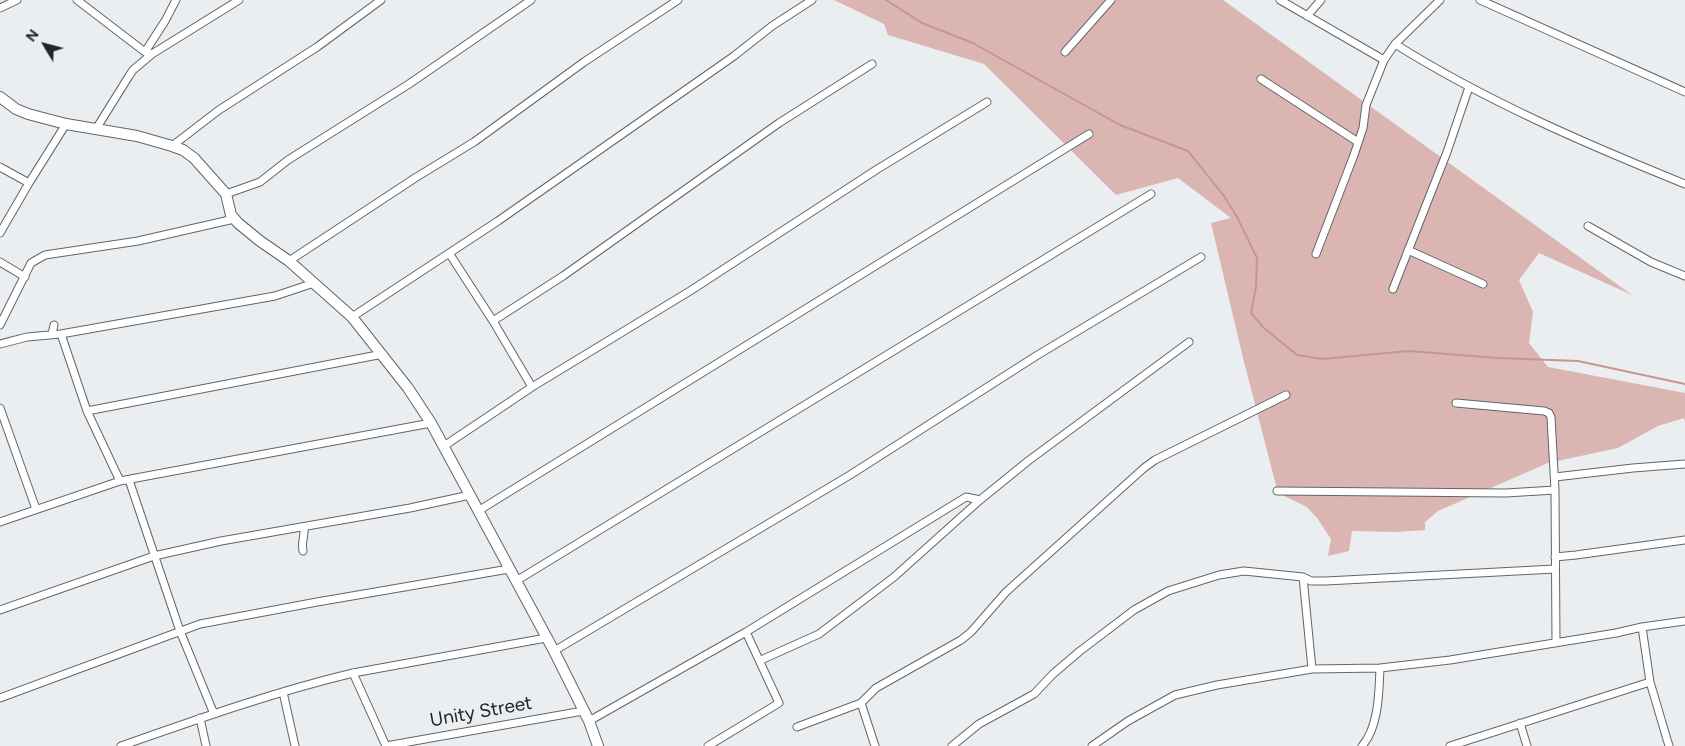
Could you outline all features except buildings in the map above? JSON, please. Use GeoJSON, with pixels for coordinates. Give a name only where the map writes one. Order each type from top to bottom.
{"type":"FeatureCollection","features":[{"type":"Feature","properties":{"kind":"street"},"geometry":{"type":"LineString","coordinates":[[0,8],[17,0]]}},
{"type":"Feature","properties":{"kind":"street"},"geometry":{"type":"LineString","coordinates":[[96,129],[128,76],[148,53],[176,0]]}},
{"type":"Feature","properties":{"kind":"street"},"geometry":{"type":"LineString","coordinates":[[148,53],[239,0]]}},
{"type":"Feature","properties":{"kind":"street"},"geometry":{"type":"LineString","coordinates":[[172,146],[219,110],[317,47],[381,0]]}},
{"type":"Feature","properties":{"kind":"street"},"geometry":{"type":"LineString","coordinates":[[226,194],[260,182],[288,160],[409,84],[531,0]]}},
{"type":"Feature","properties":{"kind":"street"},"geometry":{"type":"LineString","coordinates":[[289,261],[415,178],[474,142],[584,62],[678,0]]}},
{"type":"Feature","properties":{"kind":"street"},"geometry":{"type":"LineString","coordinates":[[352,317],[498,221],[734,56],[772,26],[812,0]]}},
{"type":"Feature","properties":{"kind":"street"},"geometry":{"type":"LineString","coordinates":[[1065,52],[1111,0]]}},
{"type":"Feature","properties":{"kind":"street"},"geometry":{"type":"LineString","coordinates":[[1280,0],[1384,60]]}},
{"type":"Feature","properties":{"kind":"street"},"geometry":{"type":"LineString","coordinates":[[1307,16],[1322,0]]}},
{"type":"Feature","properties":{"kind":"street"},"geometry":{"type":"LineString","coordinates":[[1316,254],[1363,128],[1366,105],[1384,60],[1395,44],[1440,0]]}},
{"type":"Feature","properties":{"kind":"street"},"geometry":{"type":"LineString","coordinates":[[1480,0],[1685,92]]}},
{"type":"Feature","properties":{"kind":"street"},"geometry":{"type":"LineString","coordinates":[[82,1],[148,53]]}},
{"type":"Feature","properties":{"kind":"street"},"geometry":{"type":"LineString","coordinates":[[1395,44],[1426,64],[1469,87],[1558,129],[1685,184]]}},
{"type":"Feature","properties":{"kind":"street"},"geometry":{"type":"LineString","coordinates":[[493,321],[563,276],[779,123],[872,64]]}},
{"type":"Feature","properties":{"kind":"street"},"geometry":{"type":"LineString","coordinates":[[1261,79],[1358,142]]}},
{"type":"Feature","properties":{"kind":"street"},"geometry":{"type":"LineString","coordinates":[[1393,289],[1469,87]]}},
{"type":"Feature","properties":{"kind":"street"},"geometry":{"type":"LineString","coordinates":[[0,98],[28,114],[66,124],[137,136],[183,150],[194,158],[226,194],[231,215],[234,219],[260,241],[289,261],[352,317],[383,354],[431,423],[554,651],[598,746]]}},
{"type":"Feature","properties":{"kind":"street"},"geometry":{"type":"LineString","coordinates":[[444,446],[532,387],[690,291],[876,170],[987,102]]}},
{"type":"Feature","properties":{"kind":"street"},"geometry":{"type":"LineString","coordinates":[[0,233],[66,124]]}},
{"type":"Feature","properties":{"kind":"street"},"geometry":{"type":"LineString","coordinates":[[478,511],[1089,134]]}},
{"type":"Feature","properties":{"kind":"street"},"geometry":{"type":"LineString","coordinates":[[0,167],[29,183]]}},
{"type":"Feature","properties":{"kind":"street"},"geometry":{"type":"LineString","coordinates":[[516,581],[1151,194]]}},
{"type":"Feature","properties":{"kind":"street"},"geometry":{"type":"LineString","coordinates":[[0,325],[31,263],[45,255],[138,241],[234,219]]}},
{"type":"Feature","properties":{"kind":"street"},"geometry":{"type":"LineString","coordinates":[[1588,226],[1651,262],[1685,276]]}},
{"type":"Feature","properties":{"kind":"street"},"geometry":{"type":"LineString","coordinates":[[1408,250],[1484,284]]}},
{"type":"Feature","properties":{"kind":"street"},"geometry":{"type":"LineString","coordinates":[[449,253],[493,321],[532,387]]}},
{"type":"Feature","properties":{"kind":"street"},"geometry":{"type":"LineString","coordinates":[[554,651],[850,475],[1036,356],[1201,257]]}},
{"type":"Feature","properties":{"kind":"street"},"geometry":{"type":"LineString","coordinates":[[0,262],[24,277]]}},
{"type":"Feature","properties":{"kind":"street"},"geometry":{"type":"LineString","coordinates":[[0,344],[27,337],[61,334],[276,296],[314,283]]}},
{"type":"Feature","properties":{"kind":"street"},"geometry":{"type":"LineString","coordinates":[[52,334],[54,324]]}},
{"type":"Feature","properties":{"kind":"street"},"geometry":{"type":"LineString","coordinates":[[61,334],[87,410],[120,481]]}},
{"type":"Feature","properties":{"kind":"street"},"geometry":{"type":"LineString","coordinates":[[760,660],[819,634],[894,577],[980,500],[1028,461],[1189,342]]}},
{"type":"Feature","properties":{"kind":"street"},"geometry":{"type":"LineString","coordinates":[[87,410],[383,354]]}},
{"type":"Feature","properties":{"kind":"street"},"geometry":{"type":"LineString","coordinates":[[797,727],[861,702],[876,688],[948,648],[971,632],[1006,592],[1144,468],[1163,456],[1286,394]]}},
{"type":"Feature","properties":{"kind":"street"},"geometry":{"type":"LineString","coordinates":[[1456,403],[1549,413],[1551,417],[1555,477],[1556,643]]}},
{"type":"Feature","properties":{"kind":"street"},"geometry":{"type":"LineString","coordinates":[[0,408],[36,509]]}},
{"type":"Feature","properties":{"kind":"street"},"geometry":{"type":"LineString","coordinates":[[0,522],[120,481],[431,423]]}},
{"type":"Feature","properties":{"kind":"street"},"geometry":{"type":"LineString","coordinates":[[1555,477],[1685,464]]}},
{"type":"Feature","properties":{"kind":"street"},"geometry":{"type":"LineString","coordinates":[[129,480],[180,631],[214,714]]}},
{"type":"Feature","properties":{"kind":"street"},"geometry":{"type":"LineString","coordinates":[[1277,491],[1506,493],[1555,490]]}},
{"type":"Feature","properties":{"kind":"street"},"geometry":{"type":"LineString","coordinates":[[0,610],[154,556],[221,541],[410,508],[470,495]]}},
{"type":"Feature","properties":{"kind":"street"},"geometry":{"type":"LineString","coordinates":[[588,721],[746,632],[966,497],[980,500]]}},
{"type":"Feature","properties":{"kind":"street"},"geometry":{"type":"LineString","coordinates":[[303,552],[304,527]]}},
{"type":"Feature","properties":{"kind":"street"},"geometry":{"type":"LineString","coordinates":[[1556,557],[1576,556],[1685,540]]}},
{"type":"Feature","properties":{"kind":"street"},"geometry":{"type":"LineString","coordinates":[[0,698],[200,624],[509,569]]}},
{"type":"Feature","properties":{"kind":"street"},"geometry":{"type":"LineString","coordinates":[[952,746],[979,724],[1034,694],[1053,674],[1080,651],[1134,610],[1168,590],[1219,575],[1244,571],[1303,577],[1311,581],[1326,581],[1555,569]]}},
{"type":"Feature","properties":{"kind":"street"},"geometry":{"type":"LineString","coordinates":[[1303,577],[1312,669]]}},
{"type":"Feature","properties":{"kind":"street"},"geometry":{"type":"LineString","coordinates":[[1092,746],[1128,721],[1175,695],[1217,685],[1312,669],[1380,668],[1450,660],[1616,634],[1685,621]]}},
{"type":"Feature","properties":{"kind":"street"},"geometry":{"type":"LineString","coordinates":[[1642,628],[1650,682],[1669,746]]}},
{"type":"Feature","properties":{"kind":"street"},"geometry":{"type":"LineString","coordinates":[[708,746],[778,705],[779,701],[746,632]]}},
{"type":"Feature","properties":{"kind":"street"},"geometry":{"type":"LineString","coordinates":[[121,746],[200,718],[283,692],[353,673],[546,638]]}},
{"type":"Feature","properties":{"kind":"street"},"geometry":{"type":"LineString","coordinates":[[1362,746],[1369,738],[1377,707],[1380,668]]}},
{"type":"Feature","properties":{"kind":"street"},"geometry":{"type":"LineString","coordinates":[[353,673],[386,746]]}},
{"type":"Feature","properties":{"kind":"street"},"geometry":{"type":"LineString","coordinates":[[1450,746],[1650,682]]}},
{"type":"Feature","properties":{"kind":"street"},"geometry":{"type":"LineString","coordinates":[[283,692],[295,746]]}},
{"type":"Feature","properties":{"kind":"street"},"geometry":{"type":"LineString","coordinates":[[861,702],[875,746]]}},
{"type":"Feature","properties":{"kind":"street","name":"Unity Street"},"geometry":{"type":"LineString","coordinates":[[386,746],[583,711]]}},
{"type":"Feature","properties":{"kind":"street"},"geometry":{"type":"LineString","coordinates":[[200,718],[206,746]]}},
{"type":"Feature","properties":{"kind":"street"},"geometry":{"type":"LineString","coordinates":[[1520,724],[1528,746]]}},
{"type":"Feature","properties":{"kind":"shaded area"},"geometry":{"type":"Polygon","coordinates":[[[834,0],[1223,0],[1632,295],[1539,253],[1519,280],[1533,312],[1529,343],[1548,367],[1685,393],[1685,422],[1684,418],[1658,426],[1618,448],[1548,463],[1438,511],[1425,522],[1425,530],[1396,532],[1352,531],[1349,551],[1328,556],[1331,539],[1317,518],[1307,507],[1278,493],[1211,223],[1231,218],[1178,178],[1116,195],[984,64],[888,35],[884,24],[834,0]]]}},
{"type":"Feature","properties":{"kind":"waterway"},"geometry":{"type":"LineString","coordinates":[[886,0],[922,23],[973,43],[1120,125],[1188,151],[1224,196],[1237,217],[1257,258],[1256,287],[1251,313],[1264,328],[1297,355],[1323,359],[1408,351],[1498,358],[1578,361],[1685,384]]}}]}
